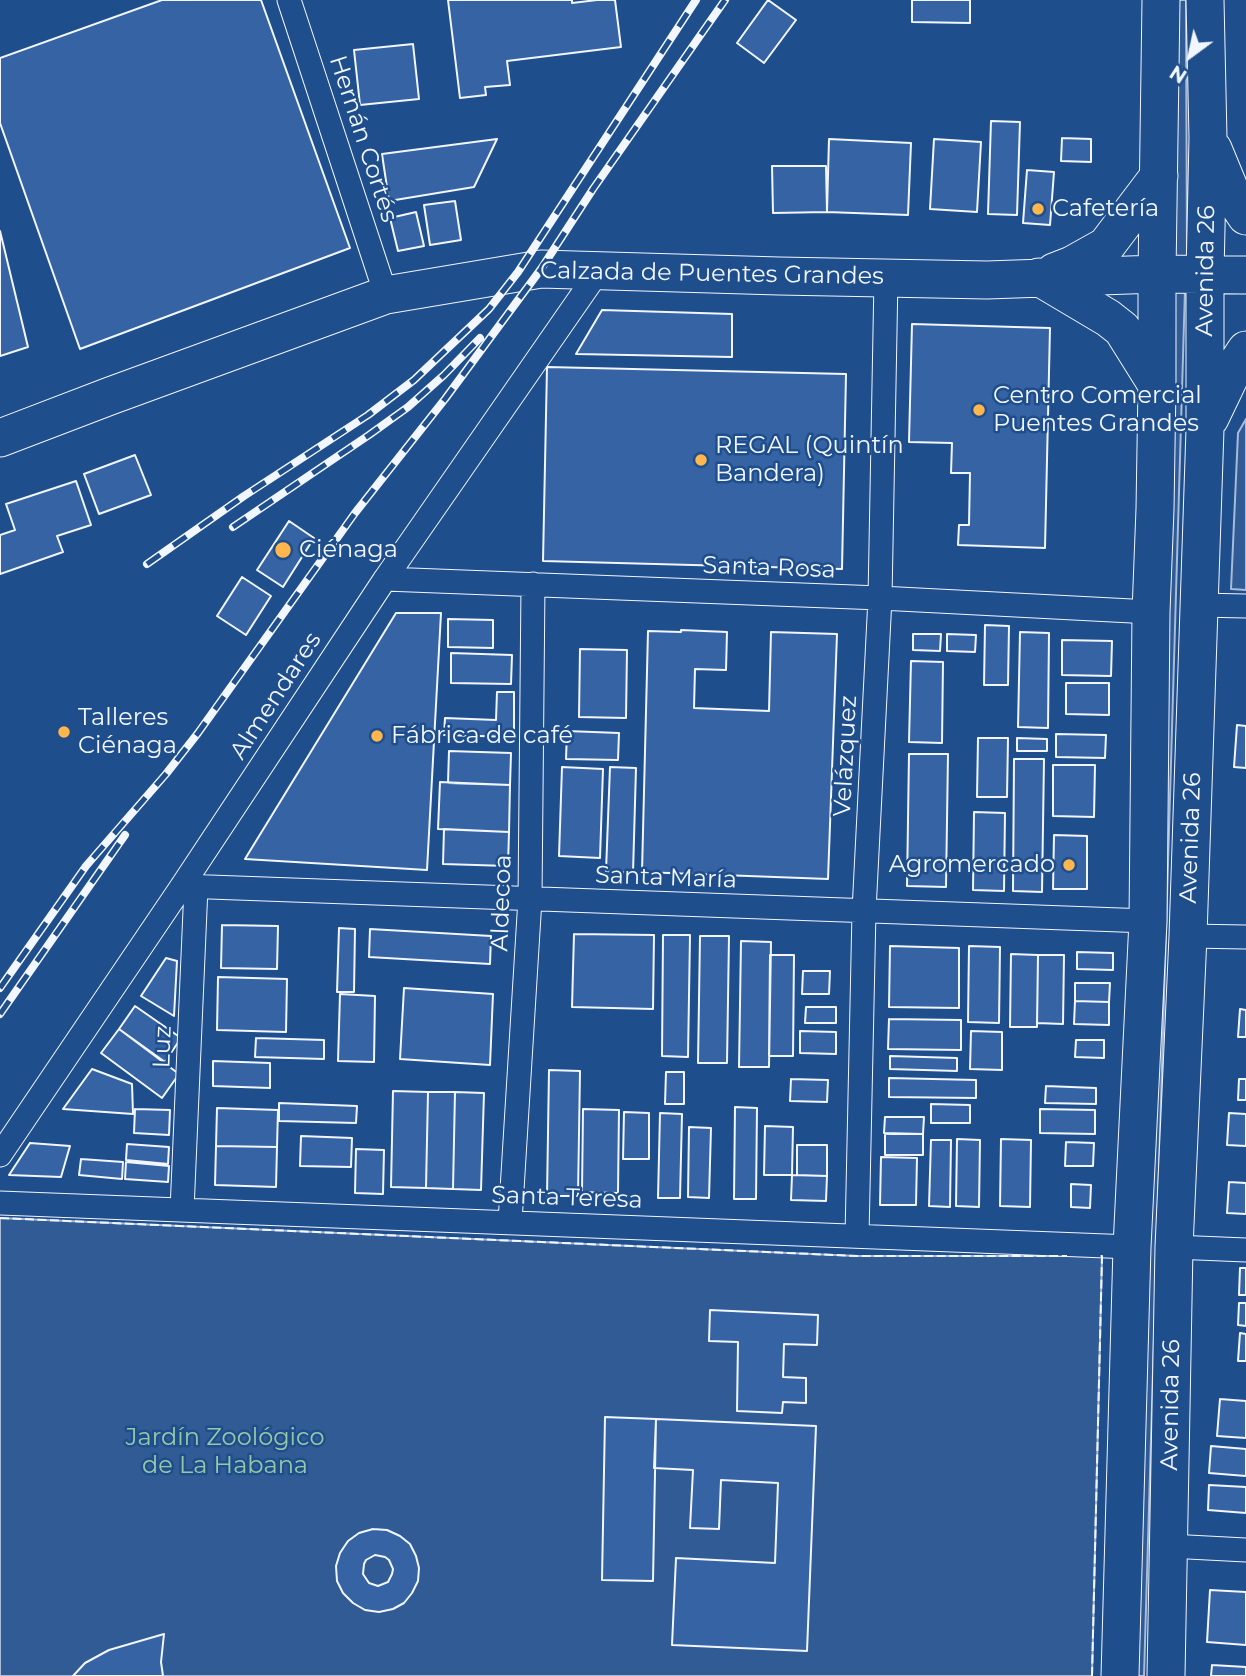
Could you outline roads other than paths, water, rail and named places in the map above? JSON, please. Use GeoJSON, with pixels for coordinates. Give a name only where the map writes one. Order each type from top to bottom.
{"type":"FeatureCollection","features":[{"type":"Feature","properties":{"kind":"main road","name":"Avenida 26"},"geometry":{"type":"LineString","coordinates":[[1120,1676],[1132,1247],[1148,921],[1161,0]]}},
{"type":"Feature","properties":{"kind":"main road","name":"Avenida 26"},"geometry":{"type":"LineString","coordinates":[[1166,1676],[1174,1247],[1188,936],[1205,429],[1208,138],[1205,0]]}},
{"type":"Feature","properties":{"kind":"main road"},"geometry":{"type":"LineString","coordinates":[[1208,138],[1232,195],[1246,216]]}},
{"type":"Feature","properties":{"kind":"main road"},"geometry":{"type":"LineString","coordinates":[[1039,278],[1072,265],[1106,246],[1159,176]]}},
{"type":"Feature","properties":{"kind":"main road","name":"Calzada de Puentes Grandes"},"geometry":{"type":"LineString","coordinates":[[0,438],[386,295],[541,269],[987,280],[1157,274],[1246,275]]}},
{"type":"Feature","properties":{"kind":"main road"},"geometry":{"type":"LineString","coordinates":[[1039,278],[1122,329],[1157,385]]}},
{"type":"Feature","properties":{"kind":"main road"},"geometry":{"type":"LineString","coordinates":[[1205,429],[1234,368],[1246,350]]}},
{"type":"Feature","properties":{"kind":"street","name":"Hernán Cortés"},"geometry":{"type":"LineString","coordinates":[[289,0],[386,295]]}},
{"type":"Feature","properties":{"kind":"street","name":"Almendares"},"geometry":{"type":"LineString","coordinates":[[0,1155],[189,886],[385,579],[600,269]]}},
{"type":"Feature","properties":{"kind":"street","name":"Velázquez"},"geometry":{"type":"LineString","coordinates":[[857,1236],[864,911],[880,598],[886,278]]}},
{"type":"Feature","properties":{"kind":"street","name":"Santa Rosa"},"geometry":{"type":"LineString","coordinates":[[385,579],[880,598],[1151,612]]}},
{"type":"Feature","properties":{"kind":"street","name":"Aldecoa"},"geometry":{"type":"LineString","coordinates":[[509,1222],[530,899],[533,584]]}},
{"type":"Feature","properties":{"kind":"street"},"geometry":{"type":"LineString","coordinates":[[1198,604],[1246,606]]}},
{"type":"Feature","properties":{"kind":"street","name":"Santa María"},"geometry":{"type":"LineString","coordinates":[[189,886],[1148,921]]}},
{"type":"Feature","properties":{"kind":"street","name":"Luz"},"geometry":{"type":"LineString","coordinates":[[182,1210],[189,886]]}},
{"type":"Feature","properties":{"kind":"street"},"geometry":{"type":"LineString","coordinates":[[1188,936],[1246,937]]}},
{"type":"Feature","properties":{"kind":"street","name":"Santa Teresa"},"geometry":{"type":"LineString","coordinates":[[0,1203],[1132,1247]]}},
{"type":"Feature","properties":{"kind":"street"},"geometry":{"type":"LineString","coordinates":[[1174,1247],[1246,1250]]}},
{"type":"Feature","properties":{"kind":"street"},"geometry":{"type":"LineString","coordinates":[[1169,1546],[1246,1550]]}},
{"type":"Feature","properties":{"kind":"railway"},"geometry":{"type":"LineString","coordinates":[[147,564],[244,496],[368,415],[414,380],[489,309],[518,272],[696,0]]}},
{"type":"Feature","properties":{"kind":"railway"},"geometry":{"type":"LineString","coordinates":[[0,988],[86,866],[198,733],[355,513],[445,399],[541,269],[593,189],[725,0]]}},
{"type":"Feature","properties":{"kind":"railway"},"geometry":{"type":"LineString","coordinates":[[233,527],[408,407],[480,338]]}},
{"type":"Feature","properties":{"kind":"railway"},"geometry":{"type":"LineString","coordinates":[[0,1014],[125,835]]}},
{"type":"Feature","properties":{"kind":"place","name":"Cafetería"},"geometry":{"type":"Point","coordinates":[1038,209]}},
{"type":"Feature","properties":{"kind":"place","name":"Centro Comercial Puentes Grandes"},"geometry":{"type":"Point","coordinates":[979,410]}},
{"type":"Feature","properties":{"kind":"place","name":"REGAL (Quintín Bandera)"},"geometry":{"type":"Point","coordinates":[701,460]}},
{"type":"Feature","properties":{"kind":"place","name":"Ciénaga"},"geometry":{"type":"Point","coordinates":[283,550]}},
{"type":"Feature","properties":{"kind":"place","name":"Talleres Ciénaga"},"geometry":{"type":"Point","coordinates":[64,732]}},
{"type":"Feature","properties":{"kind":"place","name":"Fábrica de café"},"geometry":{"type":"Point","coordinates":[377,736]}},
{"type":"Feature","properties":{"kind":"place","name":"Agromercado"},"geometry":{"type":"Point","coordinates":[1069,865]}},
{"type":"Feature","properties":{"kind":"park label","name":"Jardín Zoológico de La Habana"},"geometry":{"type":"Point","coordinates":[225,1452]}}]}
